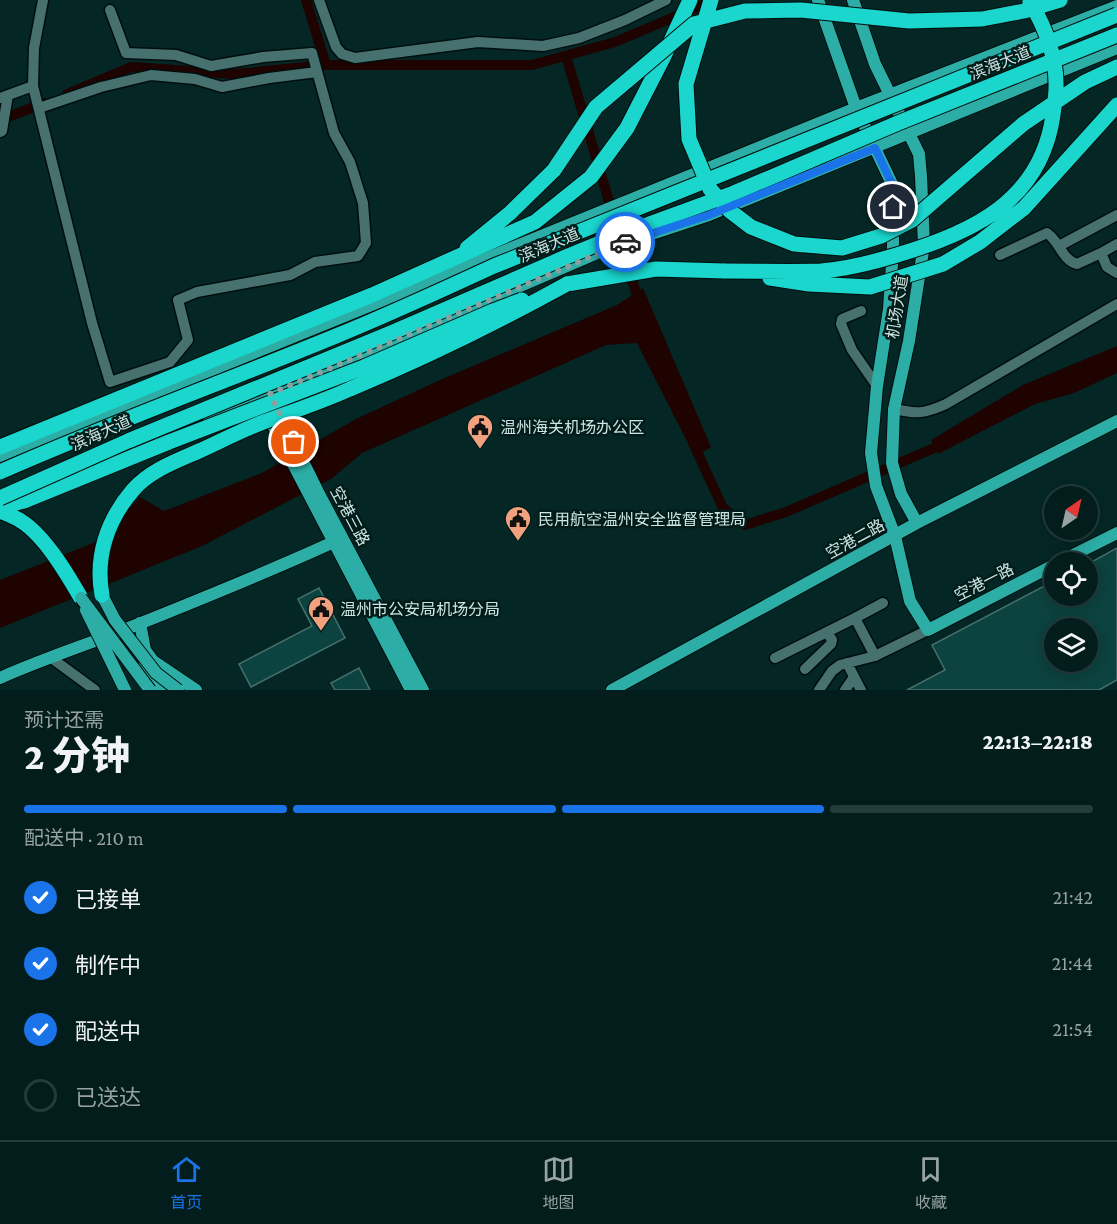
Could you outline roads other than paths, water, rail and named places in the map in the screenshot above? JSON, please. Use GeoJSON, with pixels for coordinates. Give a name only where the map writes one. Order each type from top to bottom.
{"type":"FeatureCollection","features":[{"type":"Feature","properties":{"kind":"highway"},"geometry":{"type":"LineString","coordinates":[[0,447],[451,261],[535,222],[591,177],[627,128],[690,0]]}},
{"type":"Feature","properties":{"kind":"highway"},"geometry":{"type":"LineString","coordinates":[[711,0],[686,84],[690,139],[710,189],[730,211],[751,227],[794,244],[842,248],[881,236],[912,220],[1023,124],[1085,82],[1117,67]]}},
{"type":"Feature","properties":{"kind":"highway"},"geometry":{"type":"LineString","coordinates":[[0,508],[24,501],[169,442],[300,393],[493,311],[567,284],[656,269],[824,270],[884,258],[938,243],[983,220],[1016,195],[1040,163],[1051,125],[1056,87],[1051,45],[1027,0]]}},
{"type":"Feature","properties":{"kind":"highway"},"geometry":{"type":"LineString","coordinates":[[451,261],[510,213],[554,170],[596,107],[694,24],[745,11],[801,10],[909,21],[982,19],[1024,11],[1060,0]]}},
{"type":"Feature","properties":{"kind":"highway","name":"滨海大道"},"geometry":{"type":"LineString","coordinates":[[0,472],[128,418],[344,333],[494,266],[1117,15]]}},
{"type":"Feature","properties":{"kind":"highway","name":"滨海大道"},"geometry":{"type":"LineString","coordinates":[[0,498],[128,441],[391,333],[566,257],[734,193],[878,132],[1117,36]]}},
{"type":"Feature","properties":{"kind":"highway"},"geometry":{"type":"LineString","coordinates":[[725,271],[808,284],[870,287],[943,264],[981,242],[1024,208],[1117,105]]}},
{"type":"Feature","properties":{"kind":"highway"},"geometry":{"type":"LineString","coordinates":[[102,595],[99,578],[100,552],[108,529],[134,489],[164,467],[259,424],[347,391],[414,362],[503,319],[567,284]]}},
{"type":"Feature","properties":{"kind":"highway"},"geometry":{"type":"LineString","coordinates":[[0,508],[22,521],[46,545],[81,598]]}},
{"type":"Feature","properties":{"kind":"main road","name":"机场大道"},"geometry":{"type":"LineString","coordinates":[[818,0],[856,108],[893,186],[893,249],[889,309],[877,386],[871,453],[876,486],[896,536],[910,602],[928,630]]}},
{"type":"Feature","properties":{"kind":"main road","name":"机场大道"},"geometry":{"type":"LineString","coordinates":[[853,0],[889,97],[919,154],[924,245],[909,341],[894,409],[892,463],[901,494],[916,522]]}},
{"type":"Feature","properties":{"kind":"main road"},"geometry":{"type":"LineString","coordinates":[[0,456],[856,108],[1117,6]]}},
{"type":"Feature","properties":{"kind":"main road"},"geometry":{"type":"LineString","coordinates":[[0,508],[609,248],[709,215],[1117,48]]}},
{"type":"Feature","properties":{"kind":"main road"},"geometry":{"type":"LineString","coordinates":[[1072,67],[1117,56]]}},
{"type":"Feature","properties":{"kind":"main road","name":"空港三路"},"geometry":{"type":"LineString","coordinates":[[252,355],[264,396]]}},
{"type":"Feature","properties":{"kind":"main road","name":"空港三路"},"geometry":{"type":"LineString","coordinates":[[239,360],[264,396],[313,494],[423,690]]}},
{"type":"Feature","properties":{"kind":"main road","name":"空港二路"},"geometry":{"type":"LineString","coordinates":[[612,690],[896,536],[916,522],[1117,421]]}},
{"type":"Feature","properties":{"kind":"main road"},"geometry":{"type":"LineString","coordinates":[[1078,552],[1117,532]]}},
{"type":"Feature","properties":{"kind":"main road"},"geometry":{"type":"LineString","coordinates":[[0,678],[116,626],[140,623],[338,540]]}},
{"type":"Feature","properties":{"kind":"main road","name":"空港三路"},"geometry":{"type":"LineString","coordinates":[[338,540],[411,690]]}},
{"type":"Feature","properties":{"kind":"main road","name":"空港一路"},"geometry":{"type":"LineString","coordinates":[[928,630],[1044,570]]}},
{"type":"Feature","properties":{"kind":"main road"},"geometry":{"type":"LineString","coordinates":[[102,595],[128,654],[151,681],[164,690]]}},
{"type":"Feature","properties":{"kind":"main road"},"geometry":{"type":"LineString","coordinates":[[81,598],[96,634],[125,690]]}},
{"type":"Feature","properties":{"kind":"main road"},"geometry":{"type":"LineString","coordinates":[[81,598],[150,690]]}},
{"type":"Feature","properties":{"kind":"main road"},"geometry":{"type":"LineString","coordinates":[[140,623],[145,650],[153,661],[194,689]]}},
{"type":"Feature","properties":{"kind":"main road"},"geometry":{"type":"LineString","coordinates":[[116,626],[142,672],[159,690]]}},
{"type":"Feature","properties":{"kind":"main road"},"geometry":{"type":"LineString","coordinates":[[116,626],[156,673],[178,690]]}},
{"type":"Feature","properties":{"kind":"street"},"geometry":{"type":"LineString","coordinates":[[44,0],[34,48],[33,86],[92,323],[110,382],[170,362],[188,340],[178,300],[197,292],[290,275],[315,262],[358,256],[366,243],[363,203],[350,162],[334,134],[312,53],[263,57],[211,66],[176,55],[126,53],[110,10]]}},
{"type":"Feature","properties":{"kind":"street"},"geometry":{"type":"LineString","coordinates":[[319,0],[336,47],[342,54],[355,58],[478,42],[543,46],[579,38],[625,20],[666,0]]}},
{"type":"Feature","properties":{"kind":"street"},"geometry":{"type":"LineString","coordinates":[[38,105],[151,75],[195,79],[222,87],[316,69]]}},
{"type":"Feature","properties":{"kind":"street"},"geometry":{"type":"LineString","coordinates":[[2,129],[6,112],[4,97],[33,86]]}},
{"type":"Feature","properties":{"kind":"street"},"geometry":{"type":"LineString","coordinates":[[1059,246],[1117,215]]}},
{"type":"Feature","properties":{"kind":"street"},"geometry":{"type":"LineString","coordinates":[[1000,255],[1044,234],[1051,235],[1065,257],[1077,264],[1117,244]]}},
{"type":"Feature","properties":{"kind":"street"},"geometry":{"type":"LineString","coordinates":[[1101,253],[1107,267],[1117,273]]}},
{"type":"Feature","properties":{"kind":"street"},"geometry":{"type":"LineString","coordinates":[[894,409],[916,414],[928,412],[946,404],[1117,304]]}},
{"type":"Feature","properties":{"kind":"street"},"geometry":{"type":"LineString","coordinates":[[861,311],[842,319],[841,324],[852,350],[877,386]]}},
{"type":"Feature","properties":{"kind":"street"},"geometry":{"type":"LineString","coordinates":[[775,658],[883,603]]}},
{"type":"Feature","properties":{"kind":"street"},"geometry":{"type":"LineString","coordinates":[[855,618],[875,656]]}},
{"type":"Feature","properties":{"kind":"street"},"geometry":{"type":"LineString","coordinates":[[819,690],[832,671],[840,665],[875,656],[928,630]]}},
{"type":"Feature","properties":{"kind":"street"},"geometry":{"type":"LineString","coordinates":[[805,669],[831,644],[832,640],[827,632]]}},
{"type":"Feature","properties":{"kind":"street"},"geometry":{"type":"LineString","coordinates":[[50,657],[95,690]]}},
{"type":"Feature","properties":{"kind":"street"},"geometry":{"type":"LineString","coordinates":[[847,663],[861,690]]}},
{"type":"Feature","properties":{"kind":"street"},"geometry":{"type":"LineString","coordinates":[[845,690],[854,676]]}},
{"type":"Feature","properties":{"kind":"waterway"},"geometry":{"type":"LineString","coordinates":[[306,0],[326,65]]}},
{"type":"Feature","properties":{"kind":"waterway"},"geometry":{"type":"LineString","coordinates":[[67,94],[131,67],[235,74],[326,65],[532,65],[615,42],[712,1]]}},
{"type":"Feature","properties":{"kind":"waterway"},"geometry":{"type":"LineString","coordinates":[[566,56],[640,306]]}},
{"type":"Feature","properties":{"kind":"waterway"},"geometry":{"type":"LineString","coordinates":[[0,120],[44,103]]}},
{"type":"Feature","properties":{"kind":"waterway"},"geometry":{"type":"LineString","coordinates":[[693,443],[723,508],[745,525],[786,512],[941,445]]}},
{"type":"Feature","properties":{"kind":"place","name":"温州海关机场办公区"},"geometry":{"type":"Point","coordinates":[480,450]}},
{"type":"Feature","properties":{"kind":"place","name":"民用航空温州安全监督管理局"},"geometry":{"type":"Point","coordinates":[518,542]}},
{"type":"Feature","properties":{"kind":"place","name":"温州市公安局机场分局"},"geometry":{"type":"Point","coordinates":[321,632]}}]}
